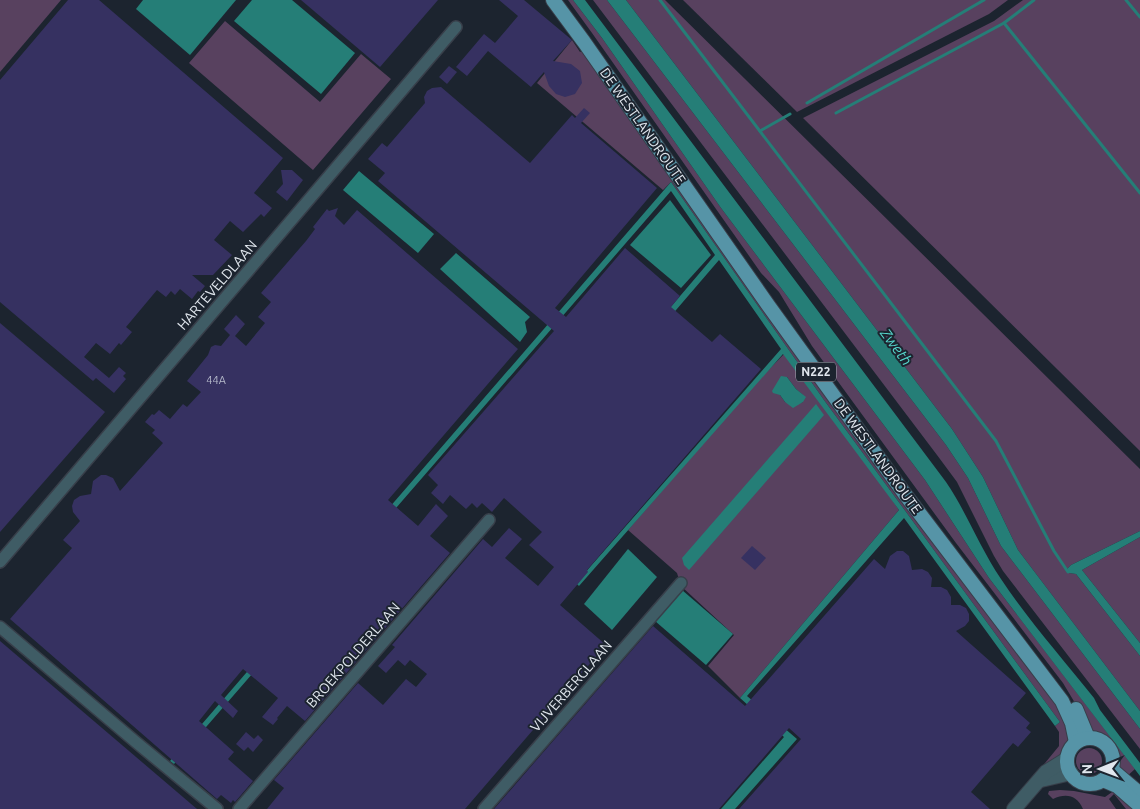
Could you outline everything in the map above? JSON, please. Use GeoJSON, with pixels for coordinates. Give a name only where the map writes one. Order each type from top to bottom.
{"type":"FeatureCollection","features":[{"type":"Feature","properties":{"kind":"main road","name":"DE WESTLANDROUTE"},"geometry":{"type":"LineString","coordinates":[[553,0],[768,305],[887,469],[1062,701],[1082,740]]}},
{"type":"Feature","properties":{"kind":"main road","name":"DE WESTLANDROUTE"},"geometry":{"type":"LineString","coordinates":[[564,0],[775,301],[900,473],[1071,699],[1082,740]]}},
{"type":"Feature","properties":{"kind":"main road"},"geometry":{"type":"LineString","coordinates":[[1082,740],[1099,740],[1108,747],[1113,758],[1107,774],[1093,784],[1085,784],[1078,781],[1070,773],[1067,759],[1070,750],[1082,740]]}},
{"type":"Feature","properties":{"kind":"main road"},"geometry":{"type":"LineString","coordinates":[[1107,774],[1140,794]]}},
{"type":"Feature","properties":{"kind":"main road"},"geometry":{"type":"LineString","coordinates":[[1107,774],[1117,786],[1140,806]]}},
{"type":"Feature","properties":{"kind":"street","name":"HARTEVELDLAAN"},"geometry":{"type":"LineString","coordinates":[[0,562],[456,27]]}},
{"type":"Feature","properties":{"kind":"street","name":"BROEKPOLDERLAAN"},"geometry":{"type":"LineString","coordinates":[[239,809],[489,520]]}},
{"type":"Feature","properties":{"kind":"street","name":"VIJVERBERGLAAN"},"geometry":{"type":"LineString","coordinates":[[484,809],[681,582]]}},
{"type":"Feature","properties":{"kind":"street"},"geometry":{"type":"LineString","coordinates":[[0,627],[217,809]]}},
{"type":"Feature","properties":{"kind":"street"},"geometry":{"type":"LineString","coordinates":[[1014,809],[1046,772],[1067,759]]}},
{"type":"Feature","properties":{"kind":"street"},"geometry":{"type":"LineString","coordinates":[[1040,781],[1070,773]]}},
{"type":"Feature","properties":{"kind":"shaded area"},"geometry":{"type":"Polygon","coordinates":[[[0,0],[61,0],[0,72],[0,0]]]}},
{"type":"Feature","properties":{"kind":"shaded area"},"geometry":{"type":"Polygon","coordinates":[[[143,0],[236,0],[190,55],[136,9],[143,0]]]}},
{"type":"Feature","properties":{"kind":"shaded area"},"geometry":{"type":"Polygon","coordinates":[[[252,0],[292,0],[355,53],[321,94],[234,21],[252,0]]]}},
{"type":"Feature","properties":{"kind":"shaded area"},"geometry":{"type":"Polygon","coordinates":[[[568,0],[573,0],[602,38],[721,208],[925,480],[989,578],[1135,769],[1125,778],[1119,768],[1111,745],[1093,733],[1063,683],[956,543],[812,346],[779,292],[761,273],[568,0]]]}},
{"type":"Feature","properties":{"kind":"shaded area"},"geometry":{"type":"Polygon","coordinates":[[[573,0],[585,0],[946,482],[1001,579],[1035,625],[1094,698],[1100,710],[1140,763],[1140,776],[989,578],[925,480],[721,208],[602,38],[573,0]]]}},
{"type":"Feature","properties":{"kind":"shaded area"},"geometry":{"type":"Polygon","coordinates":[[[593,0],[607,0],[946,445],[968,478],[1001,546],[1140,729],[1140,749],[1003,571],[957,482],[593,0]]]}},
{"type":"Feature","properties":{"kind":"shaded area"},"geometry":{"type":"Polygon","coordinates":[[[607,0],[626,0],[952,429],[983,477],[1018,550],[1140,711],[1140,729],[1001,546],[968,478],[946,445],[607,0]]]}},
{"type":"Feature","properties":{"kind":"shaded area"},"geometry":{"type":"Polygon","coordinates":[[[626,0],[665,0],[1140,469],[1140,531],[1071,565],[1067,569],[1069,573],[1076,574],[1140,656],[1140,711],[1018,550],[983,477],[952,429],[626,0]]]}},
{"type":"Feature","properties":{"kind":"shaded area"},"geometry":{"type":"Polygon","coordinates":[[[683,0],[1008,0],[989,14],[797,112],[683,0]]]}},
{"type":"Feature","properties":{"kind":"shaded area"},"geometry":{"type":"Polygon","coordinates":[[[1023,0],[1140,0],[1140,451],[803,118],[994,21],[1023,0]]]}},
{"type":"Feature","properties":{"kind":"shaded area"},"geometry":{"type":"Polygon","coordinates":[[[225,21],[320,102],[361,54],[391,79],[313,170],[189,63],[225,21]]]}},
{"type":"Feature","properties":{"kind":"shaded area"},"geometry":{"type":"Polygon","coordinates":[[[572,40],[580,52],[584,50],[1065,712],[1069,741],[1063,753],[1027,785],[1059,746],[1059,732],[1055,726],[1060,722],[824,400],[671,182],[663,190],[537,83],[572,40]]]}},
{"type":"Feature","properties":{"kind":"shaded area"},"geometry":{"type":"Polygon","coordinates":[[[359,171],[434,234],[418,253],[343,190],[359,171]]]}},
{"type":"Feature","properties":{"kind":"shaded area"},"geometry":{"type":"Polygon","coordinates":[[[671,182],[824,400],[1060,722],[1055,726],[904,518],[747,696],[797,739],[735,809],[721,809],[784,737],[740,698],[899,510],[783,354],[579,586],[576,583],[781,349],[719,260],[524,487],[520,484],[715,255],[671,191],[174,764],[170,761],[671,182]]]}},
{"type":"Feature","properties":{"kind":"shaded area"},"geometry":{"type":"Polygon","coordinates":[[[670,200],[711,255],[681,288],[630,245],[670,200]]]}},
{"type":"Feature","properties":{"kind":"shaded area"},"geometry":{"type":"Polygon","coordinates":[[[456,253],[530,317],[525,322],[527,332],[520,342],[440,269],[456,253]]]}},
{"type":"Feature","properties":{"kind":"shaded area"},"geometry":{"type":"Polygon","coordinates":[[[784,354],[866,462],[899,510],[740,698],[708,666],[734,635],[681,586],[677,573],[628,530],[756,383],[784,354]],[[787,377],[780,395],[785,402],[795,405],[803,402],[803,395],[787,377]]]}},
{"type":"Feature","properties":{"kind":"shaded area"},"geometry":{"type":"Polygon","coordinates":[[[781,376],[787,377],[796,389],[806,397],[803,402],[793,408],[780,395],[772,391],[781,376]]]}},
{"type":"Feature","properties":{"kind":"shaded area"},"geometry":{"type":"Polygon","coordinates":[[[816,404],[824,415],[689,570],[684,565],[682,558],[816,404]]]}},
{"type":"Feature","properties":{"kind":"shaded area"},"geometry":{"type":"Polygon","coordinates":[[[1140,531],[1140,537],[1082,570],[1140,643],[1140,656],[1076,574],[1069,573],[1067,569],[1071,565],[1140,531]]]}},
{"type":"Feature","properties":{"kind":"shaded area"},"geometry":{"type":"Polygon","coordinates":[[[1140,537],[1140,643],[1082,570],[1140,537]]]}},
{"type":"Feature","properties":{"kind":"shaded area"},"geometry":{"type":"Polygon","coordinates":[[[628,549],[657,577],[612,630],[584,604],[628,549]]]}},
{"type":"Feature","properties":{"kind":"shaded area"},"geometry":{"type":"Polygon","coordinates":[[[682,590],[733,634],[706,665],[655,621],[682,590]]]}},
{"type":"Feature","properties":{"kind":"shaded area"},"geometry":{"type":"Polygon","coordinates":[[[1089,748],[1098,752],[1102,761],[1098,770],[1089,774],[1080,770],[1076,761],[1080,752],[1089,748]]]}},
{"type":"Feature","properties":{"kind":"shaded area"},"geometry":{"type":"Polygon","coordinates":[[[1060,790],[1105,797],[1115,790],[1138,809],[1126,809],[1114,794],[1109,799],[1116,809],[1083,809],[1081,804],[1071,796],[1053,799],[1048,794],[1049,791],[1060,790]]]}},
{"type":"Feature","properties":{"kind":"building"},"geometry":{"type":"Polygon","coordinates":[[[68,0],[99,0],[283,158],[254,193],[272,208],[264,217],[261,214],[243,232],[230,221],[214,240],[232,255],[213,275],[192,275],[205,286],[200,292],[198,291],[192,299],[180,289],[175,295],[171,291],[166,297],[157,290],[126,327],[132,332],[121,345],[119,343],[110,354],[96,343],[84,357],[109,378],[119,367],[126,373],[123,376],[126,379],[114,393],[96,378],[93,381],[0,302],[0,80],[68,0]]]}},
{"type":"Feature","properties":{"kind":"building"},"geometry":{"type":"Polygon","coordinates":[[[301,0],[438,0],[380,67],[301,0]]]}},
{"type":"Feature","properties":{"kind":"building"},"geometry":{"type":"Polygon","coordinates":[[[499,0],[524,0],[572,40],[553,61],[571,64],[580,71],[582,83],[575,94],[565,97],[556,94],[549,86],[544,72],[531,87],[488,51],[467,76],[456,67],[484,34],[495,43],[518,16],[499,0]]]}},
{"type":"Feature","properties":{"kind":"building"},"geometry":{"type":"Polygon","coordinates":[[[449,66],[457,72],[447,84],[439,77],[449,66]]]}},
{"type":"Feature","properties":{"kind":"building"},"geometry":{"type":"Polygon","coordinates":[[[441,87],[530,163],[572,115],[575,118],[584,108],[590,113],[581,123],[657,188],[555,308],[566,317],[625,248],[680,296],[671,307],[712,342],[720,334],[761,369],[587,570],[588,572],[560,605],[606,645],[465,809],[267,809],[284,788],[274,780],[358,683],[383,705],[406,679],[416,687],[427,674],[410,660],[405,666],[398,660],[386,673],[378,666],[395,647],[392,645],[483,539],[492,547],[509,528],[522,539],[505,558],[538,586],[554,567],[529,545],[542,532],[504,498],[492,512],[482,503],[477,508],[472,503],[466,509],[450,495],[443,504],[431,493],[438,485],[428,475],[554,331],[378,181],[385,173],[368,159],[382,143],[387,147],[425,103],[424,97],[427,91],[432,88],[441,87]]]}},
{"type":"Feature","properties":{"kind":"building"},"geometry":{"type":"Polygon","coordinates":[[[281,170],[292,170],[303,180],[287,201],[276,192],[283,184],[281,170]]]}},
{"type":"Feature","properties":{"kind":"building"},"geometry":{"type":"Polygon","coordinates":[[[338,208],[335,216],[344,225],[357,210],[518,349],[388,500],[418,526],[436,504],[448,516],[430,536],[450,553],[305,721],[287,706],[273,725],[262,717],[278,698],[243,669],[221,695],[238,711],[233,718],[215,701],[199,721],[234,752],[228,759],[253,781],[235,802],[233,800],[231,803],[221,795],[217,799],[10,619],[72,548],[63,540],[80,521],[73,512],[74,500],[80,496],[91,494],[93,481],[101,475],[113,478],[120,491],[163,443],[152,433],[155,430],[145,422],[152,414],[154,415],[159,410],[170,419],[183,404],[187,407],[201,392],[187,381],[208,355],[211,347],[215,345],[221,346],[230,335],[224,329],[236,315],[245,324],[235,336],[246,346],[265,323],[258,317],[271,302],[261,293],[306,241],[315,229],[313,227],[327,209],[329,211],[338,208]]]}},
{"type":"Feature","properties":{"kind":"building"},"geometry":{"type":"Polygon","coordinates":[[[0,323],[105,412],[0,532],[0,323]]]}},
{"type":"Feature","properties":{"kind":"building"},"geometry":{"type":"Polygon","coordinates":[[[752,546],[766,558],[755,570],[741,558],[752,546]]]}},
{"type":"Feature","properties":{"kind":"building"},"geometry":{"type":"Polygon","coordinates":[[[897,551],[903,551],[909,556],[912,570],[922,569],[928,572],[932,578],[931,587],[941,587],[947,590],[951,597],[951,605],[960,605],[966,608],[969,614],[969,621],[965,626],[956,631],[1026,693],[1013,708],[1030,723],[1026,728],[1031,732],[1018,747],[1013,743],[971,792],[990,809],[739,809],[801,739],[789,728],[719,809],[494,809],[653,626],[745,706],[874,559],[885,569],[890,556],[897,551]]]}},
{"type":"Feature","properties":{"kind":"building"},"geometry":{"type":"Polygon","coordinates":[[[0,641],[163,780],[197,809],[0,809],[0,641]]]}},
{"type":"Feature","properties":{"kind":"building"},"geometry":{"type":"Polygon","coordinates":[[[246,732],[254,739],[258,735],[263,740],[253,752],[248,747],[244,751],[236,744],[246,732]]]}},
{"type":"Feature","properties":{"kind":"waterway"},"geometry":{"type":"LineString","coordinates":[[660,0],[996,441],[1054,551],[1068,572]]}},
{"type":"Feature","properties":{"kind":"waterway"},"geometry":{"type":"LineString","coordinates":[[807,103],[984,0]]}},
{"type":"Feature","properties":{"kind":"waterway"},"geometry":{"type":"LineString","coordinates":[[836,113],[1004,23],[1034,0]]}},
{"type":"Feature","properties":{"kind":"waterway"},"geometry":{"type":"LineString","coordinates":[[1126,0],[1140,17]]}},
{"type":"Feature","properties":{"kind":"waterway"},"geometry":{"type":"LineString","coordinates":[[1004,23],[1140,193]]}},
{"type":"Feature","properties":{"kind":"waterway"},"geometry":{"type":"LineString","coordinates":[[760,131],[790,114]]}},
{"type":"Feature","properties":{"kind":"water label","name":"Zweth"},"geometry":{"type":"Point","coordinates":[896,347]}}]}
